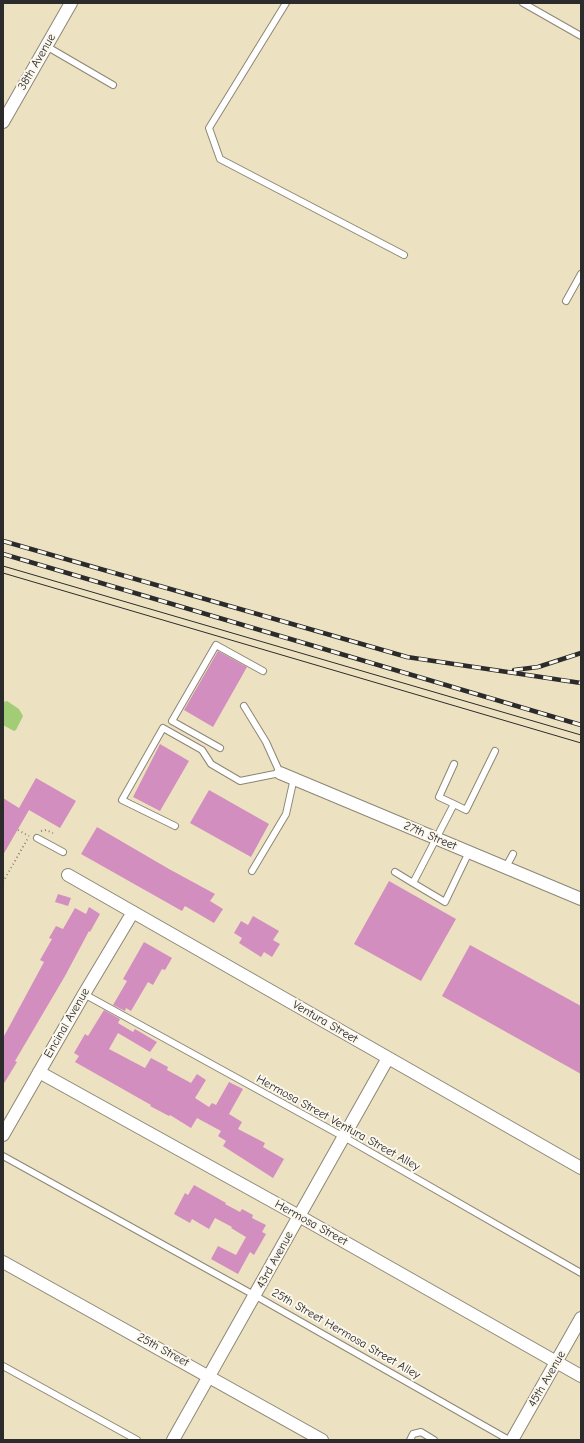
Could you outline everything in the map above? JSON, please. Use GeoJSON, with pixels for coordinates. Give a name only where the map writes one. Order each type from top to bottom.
{"type":"FeatureCollection","features":[{"type":"Feature","properties":{"kind":"street","name":"38th Avenue"},"geometry":{"type":"LineString","coordinates":[[3,122],[71,3]]}},
{"type":"Feature","properties":{"kind":"street","name":"27th Street"},"geometry":{"type":"LineString","coordinates":[[280,773],[581,899]]}},
{"type":"Feature","properties":{"kind":"street","name":"Ventura Street"},"geometry":{"type":"LineString","coordinates":[[68,875],[581,1168]]}},
{"type":"Feature","properties":{"kind":"street","name":"Encinal Avenue"},"geometry":{"type":"LineString","coordinates":[[3,1135],[132,912]]}},
{"type":"Feature","properties":{"kind":"street","name":"43rd Avenue"},"geometry":{"type":"LineString","coordinates":[[173,1440],[388,1058]]}},
{"type":"Feature","properties":{"kind":"street","name":"Hermosa Street"},"geometry":{"type":"LineString","coordinates":[[39,1072],[299,1216],[581,1376]]}},
{"type":"Feature","properties":{"kind":"street","name":"25th Street"},"geometry":{"type":"LineString","coordinates":[[3,1262],[322,1440]]}},
{"type":"Feature","properties":{"kind":"street","name":"45th Avenue"},"geometry":{"type":"LineString","coordinates":[[511,1440],[581,1318]]}},
{"type":"Feature","properties":{"kind":"lane"},"geometry":{"type":"LineString","coordinates":[[286,3],[209,128],[220,159],[404,255]]}},
{"type":"Feature","properties":{"kind":"lane"},"geometry":{"type":"LineString","coordinates":[[522,3],[581,36]]}},
{"type":"Feature","properties":{"kind":"lane"},"geometry":{"type":"LineString","coordinates":[[46,46],[113,85]]}},
{"type":"Feature","properties":{"kind":"lane"},"geometry":{"type":"LineString","coordinates":[[566,301],[581,274]]}},
{"type":"Feature","properties":{"kind":"lane"},"geometry":{"type":"LineString","coordinates":[[220,748],[172,721],[216,645],[263,671]]}},
{"type":"Feature","properties":{"kind":"lane"},"geometry":{"type":"LineString","coordinates":[[175,826],[122,800],[163,728],[202,750],[212,764],[240,781],[280,773],[266,742],[244,706]]}},
{"type":"Feature","properties":{"kind":"lane"},"geometry":{"type":"LineString","coordinates":[[454,764],[439,797],[466,810],[495,751]]}},
{"type":"Feature","properties":{"kind":"lane"},"geometry":{"type":"LineString","coordinates":[[252,871],[286,814],[294,778]]}},
{"type":"Feature","properties":{"kind":"lane"},"geometry":{"type":"LineString","coordinates":[[413,883],[454,804]]}},
{"type":"Feature","properties":{"kind":"lane"},"geometry":{"type":"LineString","coordinates":[[36,834],[63,852]]}},
{"type":"Feature","properties":{"kind":"lane"},"geometry":{"type":"LineString","coordinates":[[395,872],[445,902],[469,852]]}},
{"type":"Feature","properties":{"kind":"lane"},"geometry":{"type":"LineString","coordinates":[[506,867],[513,854]]}},
{"type":"Feature","properties":{"kind":"lane","name":"Hermosa Street Ventura Street Alley"},"geometry":{"type":"LineString","coordinates":[[84,994],[344,1137],[581,1273]]}},
{"type":"Feature","properties":{"kind":"lane","name":"25th Street Hermosa Street Alley"},"geometry":{"type":"LineString","coordinates":[[3,1156],[511,1440]]}},
{"type":"Feature","properties":{"kind":"lane"},"geometry":{"type":"LineString","coordinates":[[3,1366],[137,1440]]}},
{"type":"Feature","properties":{"kind":"lane"},"geometry":{"type":"LineString","coordinates":[[410,1440],[413,1434],[421,1432],[434,1440]]}},
{"type":"Feature","properties":{"kind":"path"},"geometry":{"type":"LineString","coordinates":[[18,830],[30,836]]}},
{"type":"Feature","properties":{"kind":"path"},"geometry":{"type":"LineString","coordinates":[[3,882],[30,836],[46,830],[53,833]]}},
{"type":"Feature","properties":{"kind":"green space"},"geometry":{"type":"Polygon","coordinates":[[[7,701],[19,709],[23,716],[16,730],[14,731],[3,725],[3,702],[7,701]]]}},
{"type":"Feature","properties":{"kind":"building"},"geometry":{"type":"Polygon","coordinates":[[[218,651],[247,667],[213,727],[184,710],[218,651]]]}},
{"type":"Feature","properties":{"kind":"building"},"geometry":{"type":"Polygon","coordinates":[[[160,744],[189,761],[160,811],[133,797],[160,744]]]}},
{"type":"Feature","properties":{"kind":"building"},"geometry":{"type":"Polygon","coordinates":[[[36,778],[76,801],[60,828],[29,810],[3,855],[3,798],[19,808],[36,778]]]}},
{"type":"Feature","properties":{"kind":"building"},"geometry":{"type":"Polygon","coordinates":[[[209,790],[269,824],[251,857],[190,823],[209,790]]]}},
{"type":"Feature","properties":{"kind":"building"},"geometry":{"type":"Polygon","coordinates":[[[97,827],[215,894],[210,901],[223,909],[214,923],[185,906],[182,911],[81,854],[97,827]]]}},
{"type":"Feature","properties":{"kind":"building"},"geometry":{"type":"Polygon","coordinates":[[[389,881],[456,919],[421,981],[354,944],[389,881]]]}},
{"type":"Feature","properties":{"kind":"building"},"geometry":{"type":"Polygon","coordinates":[[[58,894],[71,898],[68,906],[55,902],[58,894]]]}},
{"type":"Feature","properties":{"kind":"building"},"geometry":{"type":"Polygon","coordinates":[[[89,907],[100,914],[15,1061],[17,1062],[3,1085],[3,1038],[44,962],[40,960],[52,939],[49,938],[56,926],[63,929],[75,908],[86,914],[89,907]]]}},
{"type":"Feature","properties":{"kind":"building"},"geometry":{"type":"Polygon","coordinates":[[[253,916],[279,931],[273,940],[280,944],[272,957],[264,952],[261,957],[239,943],[242,938],[234,933],[241,921],[248,925],[253,916]]]}},
{"type":"Feature","properties":{"kind":"building"},"geometry":{"type":"Polygon","coordinates":[[[144,942],[172,958],[165,970],[162,969],[153,985],[148,982],[131,1011],[126,1008],[125,1011],[113,1005],[127,981],[123,979],[144,942]]]}},
{"type":"Feature","properties":{"kind":"building"},"geometry":{"type":"Polygon","coordinates":[[[470,945],[581,1006],[581,1074],[442,996],[470,945]]]}},
{"type":"Feature","properties":{"kind":"building"},"geometry":{"type":"Polygon","coordinates":[[[104,1010],[120,1019],[118,1023],[133,1032],[135,1029],[157,1042],[150,1052],[118,1033],[109,1049],[145,1068],[151,1058],[168,1067],[167,1070],[191,1083],[197,1074],[206,1080],[195,1098],[209,1107],[212,1103],[216,1105],[229,1082],[243,1089],[229,1114],[242,1122],[238,1129],[265,1143],[263,1147],[284,1159],[273,1178],[223,1146],[226,1141],[218,1136],[221,1131],[197,1118],[191,1128],[75,1062],[79,1056],[74,1053],[85,1034],[88,1036],[104,1010]]]}},
{"type":"Feature","properties":{"kind":"building"},"geometry":{"type":"Polygon","coordinates":[[[194,1185],[240,1212],[242,1209],[253,1215],[252,1218],[266,1225],[262,1232],[266,1234],[254,1255],[250,1252],[238,1274],[211,1259],[218,1246],[236,1255],[246,1237],[231,1228],[232,1227],[215,1218],[209,1229],[192,1219],[190,1223],[174,1214],[185,1193],[188,1195],[194,1185]]]}},
{"type":"Feature","properties":{"kind":"tram line"},"geometry":{"type":"LineString","coordinates":[[3,566],[581,735]]}},
{"type":"Feature","properties":{"kind":"tram line"},"geometry":{"type":"LineString","coordinates":[[3,573],[581,743]]}},
{"type":"Feature","properties":{"kind":"railway"},"geometry":{"type":"LineString","coordinates":[[3,541],[407,657],[581,683]]}},
{"type":"Feature","properties":{"kind":"railway"},"geometry":{"type":"LineString","coordinates":[[3,554],[581,725]]}},
{"type":"Feature","properties":{"kind":"railway"},"geometry":{"type":"LineString","coordinates":[[514,670],[538,667],[581,653]]}}]}
